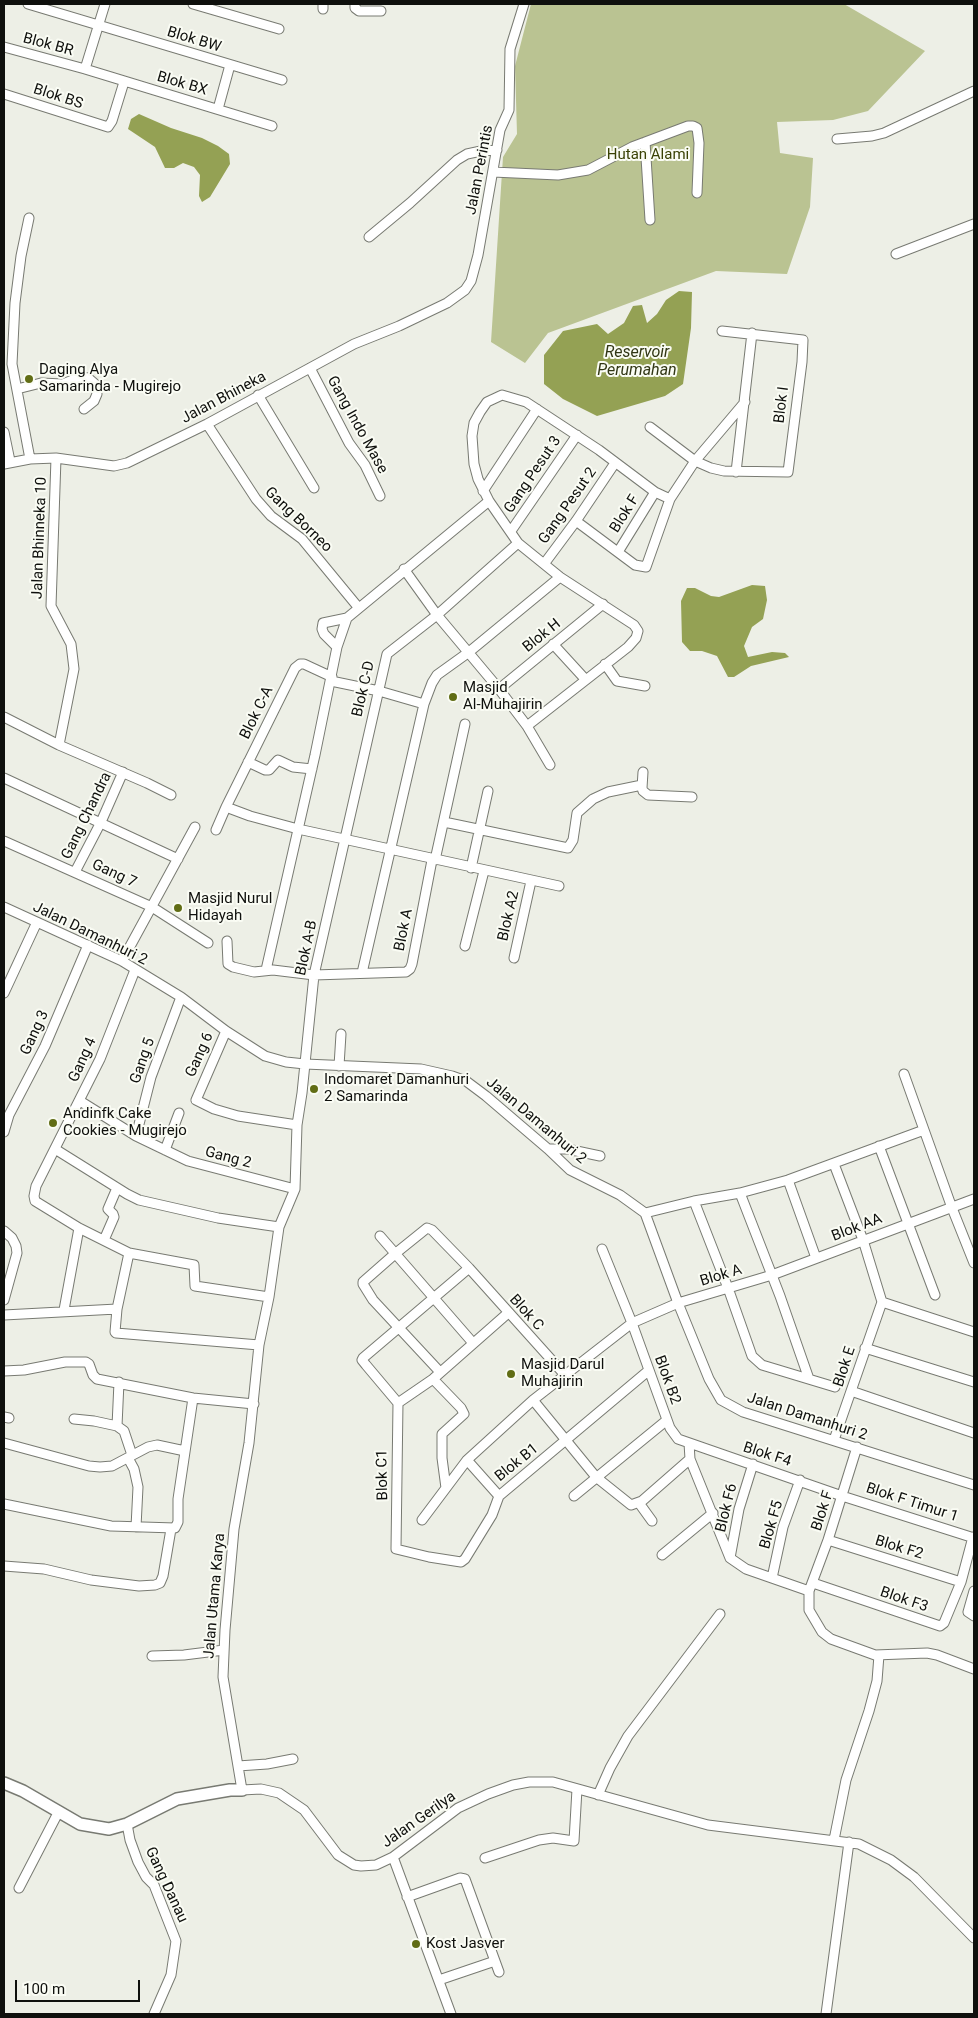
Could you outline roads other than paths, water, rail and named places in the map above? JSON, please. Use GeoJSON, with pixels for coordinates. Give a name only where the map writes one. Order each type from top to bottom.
{"type":"FeatureCollection","features":[{"type":"Feature","properties":{"kind":"street","name":"Blok BW"},"geometry":{"type":"LineString","coordinates":[[28,4],[282,80]]}},
{"type":"Feature","properties":{"kind":"street"},"geometry":{"type":"LineString","coordinates":[[85,69],[104,4]]}},
{"type":"Feature","properties":{"kind":"street"},"geometry":{"type":"LineString","coordinates":[[193,4],[279,29]]}},
{"type":"Feature","properties":{"kind":"street"},"geometry":{"type":"LineString","coordinates":[[355,4],[355,8],[359,11],[382,11]]}},
{"type":"Feature","properties":{"kind":"street","name":"Jalan Perintis"},"geometry":{"type":"LineString","coordinates":[[447,303],[464,290],[474,271],[500,130],[509,110],[510,49],[524,4]]}},
{"type":"Feature","properties":{"kind":"street","name":"Blok BR"},"geometry":{"type":"LineString","coordinates":[[4,47],[85,69]]}},
{"type":"Feature","properties":{"kind":"street"},"geometry":{"type":"LineString","coordinates":[[218,109],[230,65]]}},
{"type":"Feature","properties":{"kind":"street","name":"Blok BX"},"geometry":{"type":"LineString","coordinates":[[85,69],[272,126]]}},
{"type":"Feature","properties":{"kind":"street","name":"Blok BS"},"geometry":{"type":"LineString","coordinates":[[4,94],[108,127],[111,125],[124,82]]}},
{"type":"Feature","properties":{"kind":"street"},"geometry":{"type":"LineString","coordinates":[[837,139],[884,133],[974,91]]}},
{"type":"Feature","properties":{"kind":"street"},"geometry":{"type":"LineString","coordinates":[[493,172],[558,175],[588,170],[645,142],[688,126],[697,128],[697,192]]}},
{"type":"Feature","properties":{"kind":"street"},"geometry":{"type":"LineString","coordinates":[[645,142],[650,220]]}},
{"type":"Feature","properties":{"kind":"street"},"geometry":{"type":"LineString","coordinates":[[369,237],[410,203],[456,160],[467,154],[497,150]]}},
{"type":"Feature","properties":{"kind":"street"},"geometry":{"type":"LineString","coordinates":[[30,218],[21,256],[8,365],[17,389],[30,458]]}},
{"type":"Feature","properties":{"kind":"street"},"geometry":{"type":"LineString","coordinates":[[896,254],[974,224]]}},
{"type":"Feature","properties":{"kind":"street","name":"Jalan Bhineka"},"geometry":{"type":"LineString","coordinates":[[7,462],[30,458],[56,458],[120,465],[207,424],[354,344],[400,326],[447,303]]}},
{"type":"Feature","properties":{"kind":"street","name":"Blok I"},"geometry":{"type":"LineString","coordinates":[[650,427],[695,461],[711,468],[736,472],[786,473],[789,471],[802,362],[803,345],[801,339],[722,331]]}},
{"type":"Feature","properties":{"kind":"street"},"geometry":{"type":"LineString","coordinates":[[736,472],[752,333]]}},
{"type":"Feature","properties":{"kind":"street","name":"Gang Indo Mase"},"geometry":{"type":"LineString","coordinates":[[310,368],[349,443],[365,465],[380,496]]}},
{"type":"Feature","properties":{"kind":"street"},"geometry":{"type":"LineString","coordinates":[[17,389],[41,383],[63,384],[80,377],[88,378],[95,384],[97,394],[94,401],[84,409]]}},
{"type":"Feature","properties":{"kind":"street"},"geometry":{"type":"LineString","coordinates":[[527,726],[584,679],[632,643],[638,631],[634,625],[560,577],[518,543],[483,491],[474,464],[472,436],[474,423],[480,412],[487,402],[502,395],[526,402],[577,435],[656,492],[670,499]]}},
{"type":"Feature","properties":{"kind":"street"},"geometry":{"type":"LineString","coordinates":[[258,396],[314,488]]}},
{"type":"Feature","properties":{"kind":"street"},"geometry":{"type":"LineString","coordinates":[[576,521],[638,567],[646,567],[670,499],[695,461],[745,402]]}},
{"type":"Feature","properties":{"kind":"street"},"geometry":{"type":"LineString","coordinates":[[483,491],[537,409]]}},
{"type":"Feature","properties":{"kind":"street","name":"Gang Borneo"},"geometry":{"type":"LineString","coordinates":[[207,424],[256,499],[271,516],[302,539],[358,607]]}},
{"type":"Feature","properties":{"kind":"street"},"geometry":{"type":"LineString","coordinates":[[4,432],[7,462]]}},
{"type":"Feature","properties":{"kind":"street","name":"Gang Pesut 3"},"geometry":{"type":"LineString","coordinates":[[511,531],[577,435]]}},
{"type":"Feature","properties":{"kind":"street","name":"Jalan Bhinneka 10"},"geometry":{"type":"LineString","coordinates":[[56,458],[51,606],[71,644],[74,669],[73,682],[59,745]]}},
{"type":"Feature","properties":{"kind":"street","name":"Gang Pesut 2"},"geometry":{"type":"LineString","coordinates":[[544,564],[576,521],[615,462]]}},
{"type":"Feature","properties":{"kind":"street","name":"Blok F"},"geometry":{"type":"LineString","coordinates":[[618,552],[656,492]]}},
{"type":"Feature","properties":{"kind":"street"},"geometry":{"type":"LineString","coordinates":[[266,970],[312,769],[337,647],[346,618],[489,501]]}},
{"type":"Feature","properties":{"kind":"street","name":"Blok C-D"},"geometry":{"type":"LineString","coordinates":[[345,840],[387,654],[437,615],[518,543]]}},
{"type":"Feature","properties":{"kind":"street"},"geometry":{"type":"LineString","coordinates":[[404,569],[437,615],[469,652],[527,726],[550,765]]}},
{"type":"Feature","properties":{"kind":"street"},"geometry":{"type":"LineString","coordinates":[[362,973],[392,850],[424,704],[432,684],[437,675],[469,652],[560,577]]}},
{"type":"Feature","properties":{"kind":"street","name":"Blok H"},"geometry":{"type":"LineString","coordinates":[[499,689],[603,604]]}},
{"type":"Feature","properties":{"kind":"street"},"geometry":{"type":"LineString","coordinates":[[337,647],[324,634],[322,626],[327,622],[346,618]]}},
{"type":"Feature","properties":{"kind":"street"},"geometry":{"type":"LineString","coordinates":[[553,644],[584,679]]}},
{"type":"Feature","properties":{"kind":"street","name":"Blok C-A"},"geometry":{"type":"LineString","coordinates":[[216,830],[297,665],[304,664],[331,679]]}},
{"type":"Feature","properties":{"kind":"street"},"geometry":{"type":"LineString","coordinates":[[605,664],[618,681],[645,686]]}},
{"type":"Feature","properties":{"kind":"street"},"geometry":{"type":"LineString","coordinates":[[331,679],[424,704]]}},
{"type":"Feature","properties":{"kind":"street"},"geometry":{"type":"LineString","coordinates":[[4,717],[59,745],[171,795]]}},
{"type":"Feature","properties":{"kind":"street"},"geometry":{"type":"LineString","coordinates":[[433,860],[444,822],[465,724]]}},
{"type":"Feature","properties":{"kind":"street"},"geometry":{"type":"LineString","coordinates":[[248,762],[265,770],[268,770],[278,760],[293,767],[312,769]]}},
{"type":"Feature","properties":{"kind":"street","name":"Gang Chandra"},"geometry":{"type":"LineString","coordinates":[[76,872],[123,772]]}},
{"type":"Feature","properties":{"kind":"street"},"geometry":{"type":"LineString","coordinates":[[643,772],[643,792],[648,795],[692,797]]}},
{"type":"Feature","properties":{"kind":"street"},"geometry":{"type":"LineString","coordinates":[[4,778],[178,859]]}},
{"type":"Feature","properties":{"kind":"street"},"geometry":{"type":"LineString","coordinates":[[444,822],[568,848],[573,840],[577,813],[593,799],[608,792],[642,785]]}},
{"type":"Feature","properties":{"kind":"street"},"geometry":{"type":"LineString","coordinates":[[471,868],[488,791]]}},
{"type":"Feature","properties":{"kind":"street"},"geometry":{"type":"LineString","coordinates":[[226,807],[250,816],[298,829],[559,886]]}},
{"type":"Feature","properties":{"kind":"street"},"geometry":{"type":"LineString","coordinates":[[122,961],[195,827]]}},
{"type":"Feature","properties":{"kind":"street","name":"Blok A-B"},"geometry":{"type":"LineString","coordinates":[[295,1189],[297,1125],[314,975],[345,840]]}},
{"type":"Feature","properties":{"kind":"street","name":"Gang 7"},"geometry":{"type":"LineString","coordinates":[[4,841],[152,907],[208,943]]}},
{"type":"Feature","properties":{"kind":"street","name":"Blok A"},"geometry":{"type":"LineString","coordinates":[[227,941],[228,964],[254,972],[266,970],[314,975],[406,972],[410,969],[433,860]]}},
{"type":"Feature","properties":{"kind":"street"},"geometry":{"type":"LineString","coordinates":[[464,946],[484,871]]}},
{"type":"Feature","properties":{"kind":"street","name":"Blok A2"},"geometry":{"type":"LineString","coordinates":[[514,958],[532,881]]}},
{"type":"Feature","properties":{"kind":"street","name":"Jalan Damanhuri 2"},"geometry":{"type":"LineString","coordinates":[[4,907],[122,961],[181,997],[226,1031],[265,1056],[286,1062],[305,1064],[421,1069],[466,1081],[548,1149],[570,1170],[620,1195],[645,1213],[678,1303],[709,1379],[721,1400],[743,1412],[974,1485]]}},
{"type":"Feature","properties":{"kind":"street"},"geometry":{"type":"LineString","coordinates":[[4,993],[37,922]]}},
{"type":"Feature","properties":{"kind":"street","name":"Gang 3"},"geometry":{"type":"LineString","coordinates":[[4,1132],[9,1115],[45,1046],[88,945]]}},
{"type":"Feature","properties":{"kind":"street","name":"Gang 4"},"geometry":{"type":"LineString","coordinates":[[80,1228],[35,1201],[36,1186],[100,1059],[135,970]]}},
{"type":"Feature","properties":{"kind":"street","name":"Gang 5"},"geometry":{"type":"LineString","coordinates":[[136,1136],[150,1077],[181,997]]}},
{"type":"Feature","properties":{"kind":"street","name":"Gang 6"},"geometry":{"type":"LineString","coordinates":[[226,1031],[198,1091],[196,1100],[214,1109],[250,1118],[297,1125]]}},
{"type":"Feature","properties":{"kind":"street"},"geometry":{"type":"LineString","coordinates":[[339,1066],[341,1034]]}},
{"type":"Feature","properties":{"kind":"street"},"geometry":{"type":"LineString","coordinates":[[904,1074],[952,1208],[974,1263]]}},
{"type":"Feature","properties":{"kind":"street","name":"Gang 2"},"geometry":{"type":"LineString","coordinates":[[80,1101],[136,1136],[202,1166],[295,1189]]}},
{"type":"Feature","properties":{"kind":"street"},"geometry":{"type":"LineString","coordinates":[[165,1150],[180,1113]]}},
{"type":"Feature","properties":{"kind":"street"},"geometry":{"type":"LineString","coordinates":[[645,1213],[694,1201],[740,1193],[788,1180],[924,1130]]}},
{"type":"Feature","properties":{"kind":"street"},"geometry":{"type":"LineString","coordinates":[[879,1146],[934,1295]]}},
{"type":"Feature","properties":{"kind":"street"},"geometry":{"type":"LineString","coordinates":[[55,1148],[139,1200],[218,1218],[279,1227]]}},
{"type":"Feature","properties":{"kind":"street"},"geometry":{"type":"LineString","coordinates":[[548,1149],[568,1149],[600,1156]]}},
{"type":"Feature","properties":{"kind":"street"},"geometry":{"type":"LineString","coordinates":[[834,1164],[864,1240],[882,1302],[974,1332]]}},
{"type":"Feature","properties":{"kind":"street"},"geometry":{"type":"LineString","coordinates":[[788,1180],[816,1258]]}},
{"type":"Feature","properties":{"kind":"street"},"geometry":{"type":"LineString","coordinates":[[104,1240],[114,1217],[108,1207],[117,1188]]}},
{"type":"Feature","properties":{"kind":"street","name":"Jalan Utama Karya"},"geometry":{"type":"LineString","coordinates":[[242,1790],[223,1677],[234,1529],[254,1404],[259,1346],[269,1297],[279,1227],[295,1189]]}},
{"type":"Feature","properties":{"kind":"street"},"geometry":{"type":"LineString","coordinates":[[740,1193],[809,1379]]}},
{"type":"Feature","properties":{"kind":"street","name":"Blok AA"},"geometry":{"type":"LineString","coordinates":[[816,1258],[974,1199]]}},
{"type":"Feature","properties":{"kind":"street"},"geometry":{"type":"LineString","coordinates":[[694,1201],[752,1356],[762,1365],[835,1387]]}},
{"type":"Feature","properties":{"kind":"street"},"geometry":{"type":"LineString","coordinates":[[64,1310],[80,1228],[129,1253],[194,1265],[195,1286],[200,1288],[269,1297]]}},
{"type":"Feature","properties":{"kind":"street","name":"Blok C"},"geometry":{"type":"LineString","coordinates":[[396,1253],[424,1229],[430,1229],[469,1268],[565,1375]]}},
{"type":"Feature","properties":{"kind":"street"},"geometry":{"type":"LineString","coordinates":[[4,1231],[12,1238],[17,1253],[4,1300]]}},
{"type":"Feature","properties":{"kind":"street"},"geometry":{"type":"LineString","coordinates":[[380,1236],[473,1343]]}},
{"type":"Feature","properties":{"kind":"street","name":"Blok B2"},"geometry":{"type":"LineString","coordinates":[[602,1249],[632,1323],[667,1420],[674,1434],[686,1442]]}},
{"type":"Feature","properties":{"kind":"street"},"geometry":{"type":"LineString","coordinates":[[129,1253],[117,1309],[116,1333],[259,1346]]}},
{"type":"Feature","properties":{"kind":"street"},"geometry":{"type":"LineString","coordinates":[[396,1253],[366,1279],[363,1284],[373,1300],[440,1372]]}},
{"type":"Feature","properties":{"kind":"street","name":"Blok A"},"geometry":{"type":"LineString","coordinates":[[533,1400],[632,1323],[678,1303],[772,1275],[816,1258]]}},
{"type":"Feature","properties":{"kind":"street"},"geometry":{"type":"LineString","coordinates":[[469,1268],[362,1360],[398,1403],[432,1379],[508,1313]]}},
{"type":"Feature","properties":{"kind":"street","name":"Blok E"},"geometry":{"type":"LineString","coordinates":[[834,1440],[882,1302]]}},
{"type":"Feature","properties":{"kind":"street"},"geometry":{"type":"LineString","coordinates":[[4,1315],[64,1310],[117,1309]]}},
{"type":"Feature","properties":{"kind":"street"},"geometry":{"type":"LineString","coordinates":[[865,1348],[974,1382]]}},
{"type":"Feature","properties":{"kind":"street"},"geometry":{"type":"LineString","coordinates":[[4,1371],[24,1370],[64,1362],[86,1362],[90,1364],[94,1377],[193,1398],[254,1404]]}},
{"type":"Feature","properties":{"kind":"street","name":"Blok B1"},"geometry":{"type":"LineString","coordinates":[[460,1562],[465,1559],[492,1515],[499,1496],[648,1371]]}},
{"type":"Feature","properties":{"kind":"street"},"geometry":{"type":"LineString","coordinates":[[432,1379],[464,1412],[442,1434],[442,1458],[446,1488]]}},
{"type":"Feature","properties":{"kind":"street"},"geometry":{"type":"LineString","coordinates":[[117,1426],[118,1382]]}},
{"type":"Feature","properties":{"kind":"street"},"geometry":{"type":"LineString","coordinates":[[851,1391],[974,1433]]}},
{"type":"Feature","properties":{"kind":"street"},"geometry":{"type":"LineString","coordinates":[[4,1566],[44,1569],[91,1580],[139,1586],[160,1583],[172,1529],[175,1528],[178,1522],[178,1499],[193,1398]]}},
{"type":"Feature","properties":{"kind":"street"},"geometry":{"type":"LineString","coordinates":[[422,1520],[467,1460],[533,1400],[596,1477],[628,1504],[638,1503],[690,1459]]}},
{"type":"Feature","properties":{"kind":"street","name":"Blok C1"},"geometry":{"type":"LineString","coordinates":[[398,1403],[396,1549],[460,1562]]}},
{"type":"Feature","properties":{"kind":"street"},"geometry":{"type":"LineString","coordinates":[[74,1420],[94,1421],[117,1426],[124,1432],[138,1487],[136,1527]]}},
{"type":"Feature","properties":{"kind":"street"},"geometry":{"type":"LineString","coordinates":[[574,1496],[667,1420]]}},
{"type":"Feature","properties":{"kind":"street"},"geometry":{"type":"LineString","coordinates":[[686,1442],[690,1459],[730,1558],[740,1566],[772,1578],[811,1587],[809,1610],[826,1636],[865,1652],[879,1655],[927,1653],[974,1669]]}},
{"type":"Feature","properties":{"kind":"street","name":"Blok F4"},"geometry":{"type":"LineString","coordinates":[[686,1442],[842,1496]]}},
{"type":"Feature","properties":{"kind":"street"},"geometry":{"type":"LineString","coordinates":[[4,1443],[89,1466],[112,1466],[148,1447],[157,1446],[186,1451]]}},
{"type":"Feature","properties":{"kind":"street","name":"Blok F"},"geometry":{"type":"LineString","coordinates":[[811,1587],[857,1447]]}},
{"type":"Feature","properties":{"kind":"street"},"geometry":{"type":"LineString","coordinates":[[467,1460],[499,1496]]}},
{"type":"Feature","properties":{"kind":"street","name":"Blok F6"},"geometry":{"type":"LineString","coordinates":[[730,1558],[739,1509],[753,1464]]}},
{"type":"Feature","properties":{"kind":"street","name":"Blok F5"},"geometry":{"type":"LineString","coordinates":[[772,1578],[783,1527],[800,1480]]}},
{"type":"Feature","properties":{"kind":"street","name":"Blok F Timur 1"},"geometry":{"type":"LineString","coordinates":[[842,1496],[974,1538],[961,1582]]}},
{"type":"Feature","properties":{"kind":"street"},"geometry":{"type":"LineString","coordinates":[[638,1503],[652,1521]]}},
{"type":"Feature","properties":{"kind":"street"},"geometry":{"type":"LineString","coordinates":[[4,1504],[111,1526],[172,1529]]}},
{"type":"Feature","properties":{"kind":"street"},"geometry":{"type":"LineString","coordinates":[[662,1555],[712,1513]]}},
{"type":"Feature","properties":{"kind":"street","name":"Blok F2"},"geometry":{"type":"LineString","coordinates":[[828,1540],[961,1582]]}},
{"type":"Feature","properties":{"kind":"street","name":"Blok F3"},"geometry":{"type":"LineString","coordinates":[[811,1587],[940,1626],[944,1623],[961,1582]]}},
{"type":"Feature","properties":{"kind":"street"},"geometry":{"type":"LineString","coordinates":[[974,1591],[968,1612],[974,1616]]}},
{"type":"Feature","properties":{"kind":"street"},"geometry":{"type":"LineString","coordinates":[[598,1795],[610,1768],[628,1736],[720,1614]]}},
{"type":"Feature","properties":{"kind":"street"},"geometry":{"type":"LineString","coordinates":[[152,1656],[184,1656],[224,1650]]}},
{"type":"Feature","properties":{"kind":"street"},"geometry":{"type":"LineString","coordinates":[[832,1840],[846,1780],[869,1711],[876,1681],[879,1655]]}},
{"type":"Feature","properties":{"kind":"street"},"geometry":{"type":"LineString","coordinates":[[238,1766],[267,1764],[293,1758]]}},
{"type":"Feature","properties":{"kind":"street","name":"Jalan Gerilya"},"geometry":{"type":"LineString","coordinates":[[4,1783],[80,1824],[109,1829],[127,1824],[177,1798],[230,1790],[261,1789],[279,1793],[304,1810],[338,1855],[354,1865],[376,1865],[393,1858],[458,1808],[513,1785],[543,1781],[565,1785],[708,1825],[859,1844],[892,1860],[914,1877],[974,1938]]}},
{"type":"Feature","properties":{"kind":"street"},"geometry":{"type":"LineString","coordinates":[[485,1858],[539,1840],[554,1838],[574,1841],[577,1789]]}},
{"type":"Feature","properties":{"kind":"street"},"geometry":{"type":"LineString","coordinates":[[19,1888],[59,1811]]}},
{"type":"Feature","properties":{"kind":"street","name":"Gang Danau"},"geometry":{"type":"LineString","coordinates":[[127,1824],[130,1840],[138,1862],[146,1877],[154,1885],[176,1941],[171,1975],[154,2014]]}},
{"type":"Feature","properties":{"kind":"street"},"geometry":{"type":"LineString","coordinates":[[826,2014],[848,1842]]}},
{"type":"Feature","properties":{"kind":"street"},"geometry":{"type":"LineString","coordinates":[[393,1858],[451,2014]]}},
{"type":"Feature","properties":{"kind":"street"},"geometry":{"type":"LineString","coordinates":[[406,1897],[460,1878],[465,1879],[499,1972]]}},
{"type":"Feature","properties":{"kind":"street"},"geometry":{"type":"LineString","coordinates":[[439,1980],[495,1962]]}},
{"type":"Feature","properties":{"kind":"water"},"geometry":{"type":"Polygon","coordinates":[[[139,114],[171,128],[202,138],[229,154],[230,164],[210,197],[202,202],[199,196],[200,175],[194,167],[183,163],[174,168],[165,168],[155,147],[128,129],[131,119],[139,114]]]}},
{"type":"Feature","properties":{"kind":"water","name":"Reservoir Perumahan"},"geometry":{"type":"Polygon","coordinates":[[[679,291],[692,292],[691,328],[683,384],[665,396],[597,416],[563,399],[544,384],[544,355],[563,331],[597,324],[608,334],[624,323],[633,306],[642,305],[647,323],[657,314],[666,300],[679,291]]]}},
{"type":"Feature","properties":{"kind":"water"},"geometry":{"type":"Polygon","coordinates":[[[752,585],[765,586],[767,600],[763,619],[752,627],[744,646],[748,657],[772,652],[785,653],[789,657],[751,666],[734,677],[728,677],[717,656],[702,651],[690,651],[682,642],[681,601],[687,588],[695,588],[711,596],[719,597],[752,585]]]}},
{"type":"Feature","properties":{"kind":"place","name":"Daging Alya Samarinda - Mugirejo"},"geometry":{"type":"Point","coordinates":[29,379]}},
{"type":"Feature","properties":{"kind":"place","name":"Masjid Al-Muhajirin"},"geometry":{"type":"Point","coordinates":[453,697]}},
{"type":"Feature","properties":{"kind":"place","name":"Masjid Nurul Hidayah"},"geometry":{"type":"Point","coordinates":[178,908]}},
{"type":"Feature","properties":{"kind":"place","name":"Indomaret Damanhuri 2 Samarinda"},"geometry":{"type":"Point","coordinates":[314,1089]}},
{"type":"Feature","properties":{"kind":"place","name":"Andinfk Cake Cookies - Mugirejo"},"geometry":{"type":"Point","coordinates":[53,1123]}},
{"type":"Feature","properties":{"kind":"place","name":"Masjid Darul Muhajirin"},"geometry":{"type":"Point","coordinates":[511,1374]}},
{"type":"Feature","properties":{"kind":"place","name":"Kost Jasver"},"geometry":{"type":"Point","coordinates":[416,1944]}},
{"type":"Feature","properties":{"kind":"park label","name":"Hutan Alami"},"geometry":{"type":"Point","coordinates":[648,155]}}]}
